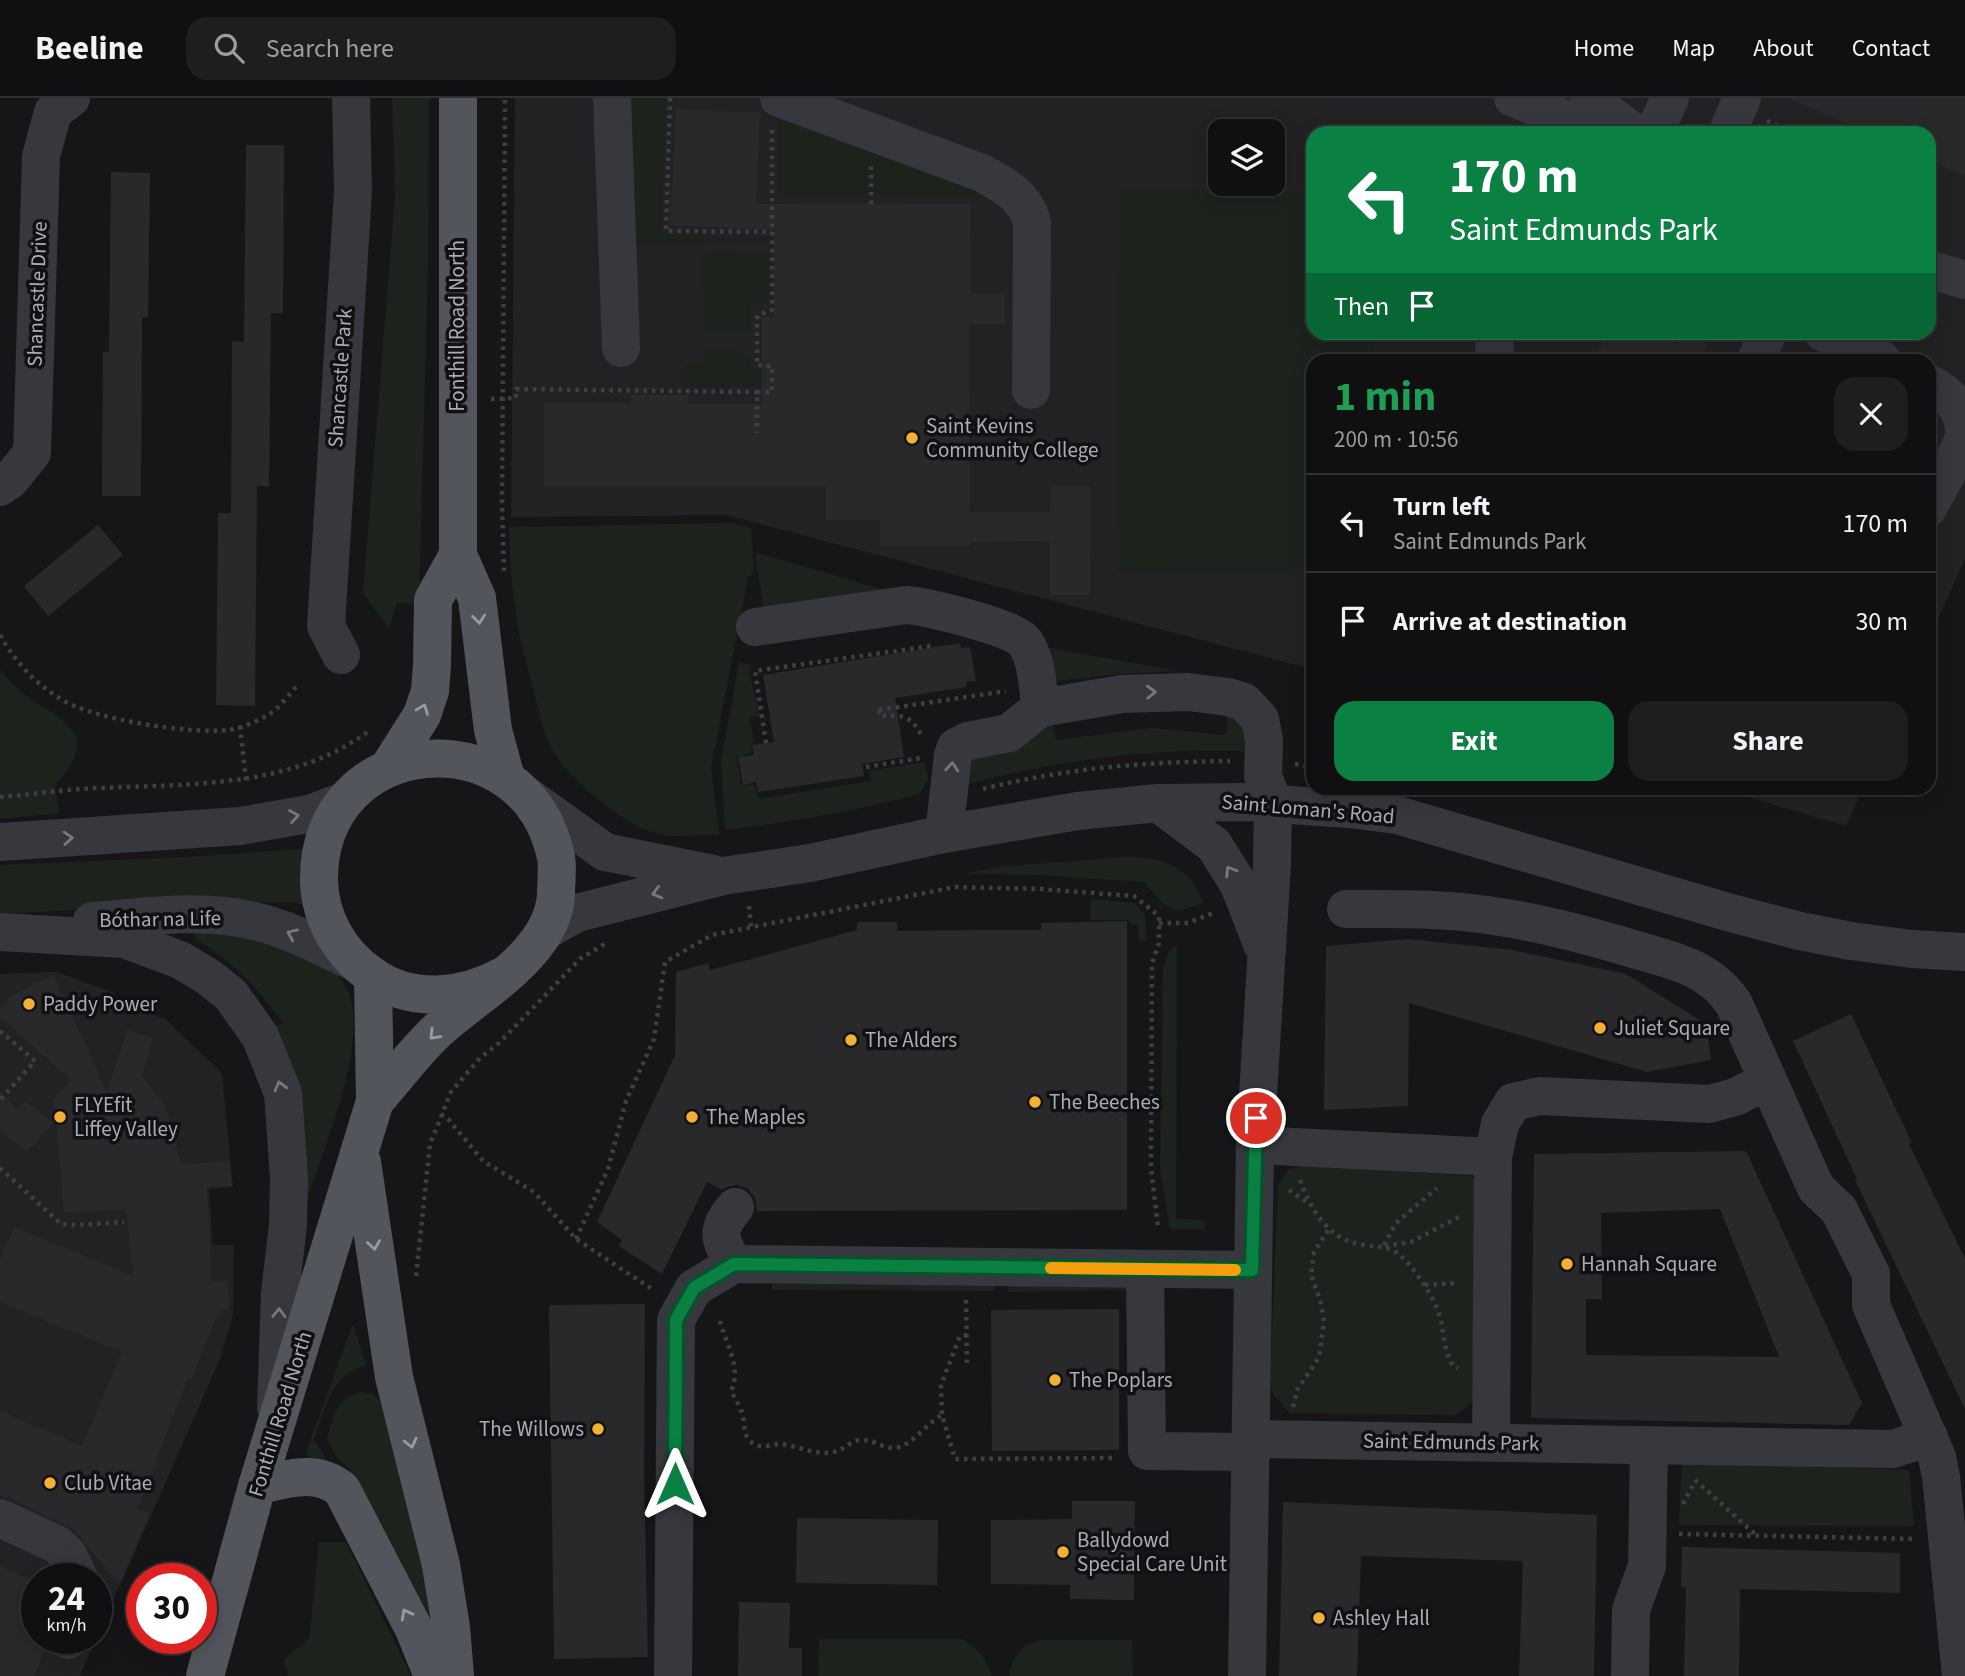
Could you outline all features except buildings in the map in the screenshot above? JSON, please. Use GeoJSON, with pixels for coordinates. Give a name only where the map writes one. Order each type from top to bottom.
{"type":"FeatureCollection","features":[{"type":"Feature","properties":{"kind":"main road","name":"Fonthill Road North"},"geometry":{"type":"LineString","coordinates":[[458,98],[458,555],[477,598],[493,730],[516,787]]}},
{"type":"Feature","properties":{"kind":"main road","name":"Fonthill Road North"},"geometry":{"type":"LineString","coordinates":[[389,767],[408,740],[426,703],[432,665],[433,600],[458,555]]}},
{"type":"Feature","properties":{"kind":"main road","name":"Fonthill Road North"},"geometry":{"type":"LineString","coordinates":[[375,1101],[437,1030],[523,961],[545,931],[556,899],[556,859],[545,822],[516,787],[484,766],[460,759],[419,758],[389,767],[362,784],[344,802],[328,829],[319,861],[320,894],[329,926],[340,946],[364,969],[394,988],[429,996],[464,993],[505,975]]}},
{"type":"Feature","properties":{"kind":"main road","name":"Fonthill Road North"},"geometry":{"type":"LineString","coordinates":[[205,1676],[257,1486],[375,1101],[364,969]]}},
{"type":"Feature","properties":{"kind":"main road","name":"Fonthill Road North"},"geometry":{"type":"LineString","coordinates":[[360,1153],[394,1377],[441,1564],[451,1627],[455,1676]]}},
{"type":"Feature","properties":{"kind":"main road"},"geometry":{"type":"LineString","coordinates":[[257,1486],[310,1476],[326,1479],[342,1490],[414,1629],[433,1676]]}},
{"type":"Feature","properties":{"kind":"street","name":"Shancastle Drive"},"geometry":{"type":"LineString","coordinates":[[0,487],[10,480],[32,453],[41,156],[53,112],[71,98]]}},
{"type":"Feature","properties":{"kind":"street","name":"Shancastle Park"},"geometry":{"type":"LineString","coordinates":[[341,655],[326,626],[353,191],[342,98]]}},
{"type":"Feature","properties":{"kind":"street"},"geometry":{"type":"LineString","coordinates":[[612,98],[621,348]]}},
{"type":"Feature","properties":{"kind":"street"},"geometry":{"type":"LineString","coordinates":[[1513,98],[1578,113],[1614,126]]}},
{"type":"Feature","properties":{"kind":"street"},"geometry":{"type":"LineString","coordinates":[[1657,126],[1670,98]]}},
{"type":"Feature","properties":{"kind":"street"},"geometry":{"type":"LineString","coordinates":[[1730,126],[1742,98]]}},
{"type":"Feature","properties":{"kind":"street"},"geometry":{"type":"LineString","coordinates":[[776,111],[982,173],[1004,185],[1022,200],[1032,222],[1031,390]]}},
{"type":"Feature","properties":{"kind":"street"},"geometry":{"type":"LineString","coordinates":[[1936,271],[1965,280]]}},
{"type":"Feature","properties":{"kind":"street"},"geometry":{"type":"LineString","coordinates":[[1840,340],[1869,354]]}},
{"type":"Feature","properties":{"kind":"street"},"geometry":{"type":"LineString","coordinates":[[1936,387],[1956,404],[1963,419],[1964,435],[1936,492]]}},
{"type":"Feature","properties":{"kind":"street"},"geometry":{"type":"LineString","coordinates":[[755,627],[906,605],[925,607],[1009,632],[1023,640],[1032,660],[1040,708]]}},
{"type":"Feature","properties":{"kind":"street"},"geometry":{"type":"LineString","coordinates":[[944,834],[956,747],[968,741],[1009,733],[1040,708],[1088,698],[1144,692],[1209,694],[1244,702],[1260,719],[1264,740],[1263,776],[1273,802],[1272,864],[1255,1145],[1247,1676]]}},
{"type":"Feature","properties":{"kind":"street","name":"Saint Loman's Road"},"geometry":{"type":"LineString","coordinates":[[516,787],[605,852],[729,892]]}},
{"type":"Feature","properties":{"kind":"street"},"geometry":{"type":"LineString","coordinates":[[0,842],[240,826],[309,814],[344,802]]}},
{"type":"Feature","properties":{"kind":"street","name":"Saint Loman's Road"},"geometry":{"type":"LineString","coordinates":[[545,931],[577,913],[729,892],[810,863],[944,834],[1078,811],[1158,803],[1273,802],[1397,816],[1731,913],[1813,933],[1912,950],[1965,952]]}},
{"type":"Feature","properties":{"kind":"street"},"geometry":{"type":"LineString","coordinates":[[1158,803],[1214,845],[1239,885],[1266,956]]}},
{"type":"Feature","properties":{"kind":"street"},"geometry":{"type":"LineString","coordinates":[[1346,909],[1413,909],[1478,914],[1580,933],[1688,965],[1723,988],[1734,1004],[1816,1188],[1839,1210],[1871,1275],[1871,1305],[1930,1437],[1941,1477],[1961,1676]]}},
{"type":"Feature","properties":{"kind":"street","name":"Bóthar na Life"},"geometry":{"type":"LineString","coordinates":[[0,930],[177,915],[228,917],[276,927],[364,969]]}},
{"type":"Feature","properties":{"kind":"street"},"geometry":{"type":"LineString","coordinates":[[0,930],[124,939],[180,960],[232,995],[260,1036],[283,1093],[289,1178],[288,1225],[280,1293],[275,1430]]}},
{"type":"Feature","properties":{"kind":"street"},"geometry":{"type":"LineString","coordinates":[[1491,1443],[1493,1157],[1500,1124],[1513,1102],[1540,1096],[1709,1104],[1735,1097],[1768,1081]]}},
{"type":"Feature","properties":{"kind":"street"},"geometry":{"type":"LineString","coordinates":[[1255,1145],[1493,1157]]}},
{"type":"Feature","properties":{"kind":"street"},"geometry":{"type":"LineString","coordinates":[[734,1264],[722,1244],[723,1222],[735,1207]]}},
{"type":"Feature","properties":{"kind":"street"},"geometry":{"type":"LineString","coordinates":[[673,1676],[676,1320],[694,1288],[734,1264],[1252,1270]]}},
{"type":"Feature","properties":{"kind":"street"},"geometry":{"type":"LineString","coordinates":[[1145,1269],[1147,1451]]}},
{"type":"Feature","properties":{"kind":"street","name":"Saint Edmunds Park"},"geometry":{"type":"LineString","coordinates":[[1147,1451],[1252,1446],[1292,1440],[1893,1449],[1930,1437]]}},
{"type":"Feature","properties":{"kind":"street"},"geometry":{"type":"LineString","coordinates":[[1630,1676],[1631,1610],[1647,1566],[1649,1446]]}},
{"type":"Feature","properties":{"kind":"street"},"geometry":{"type":"LineString","coordinates":[[0,1518],[58,1545],[72,1563]]}},
{"type":"Feature","properties":{"kind":"path"},"geometry":{"type":"LineString","coordinates":[[504,573],[502,398],[505,98]]}},
{"type":"Feature","properties":{"kind":"path"},"geometry":{"type":"LineString","coordinates":[[670,98],[666,231],[772,232]]}},
{"type":"Feature","properties":{"kind":"path"},"geometry":{"type":"LineString","coordinates":[[502,398],[516,398],[516,388],[772,392],[772,366],[757,365],[757,330],[758,315],[772,310],[776,111]]}},
{"type":"Feature","properties":{"kind":"path"},"geometry":{"type":"LineString","coordinates":[[757,392],[757,433]]}},
{"type":"Feature","properties":{"kind":"path"},"geometry":{"type":"LineString","coordinates":[[766,743],[755,671],[931,646],[925,607]]}},
{"type":"Feature","properties":{"kind":"path"},"geometry":{"type":"LineString","coordinates":[[0,635],[13,657],[37,682],[65,702],[91,713],[188,730],[230,730],[269,715],[298,685]]}},
{"type":"Feature","properties":{"kind":"path"},"geometry":{"type":"LineString","coordinates":[[879,710],[880,716],[905,716],[909,719],[917,727],[925,748]]}},
{"type":"Feature","properties":{"kind":"path"},"geometry":{"type":"LineString","coordinates":[[0,797],[77,789],[246,780],[277,774],[323,758],[347,746],[376,725]]}},
{"type":"Feature","properties":{"kind":"path"},"geometry":{"type":"LineString","coordinates":[[240,726],[246,780]]}},
{"type":"Feature","properties":{"kind":"path"},"geometry":{"type":"LineString","coordinates":[[866,767],[927,756]]}},
{"type":"Feature","properties":{"kind":"path"},"geometry":{"type":"LineString","coordinates":[[972,791],[1035,776],[1101,766],[1236,761]]}},
{"type":"Feature","properties":{"kind":"path"},"geometry":{"type":"LineString","coordinates":[[576,1239],[608,1169],[626,1101],[654,1039],[666,962],[712,935],[955,887],[1040,889],[1134,896],[1159,916],[1159,943],[1152,963],[1151,1168],[1158,1227]]}},
{"type":"Feature","properties":{"kind":"path"},"geometry":{"type":"LineString","coordinates":[[729,892],[748,905],[751,927]]}},
{"type":"Feature","properties":{"kind":"path"},"geometry":{"type":"LineString","coordinates":[[1159,923],[1188,923],[1224,909]]}},
{"type":"Feature","properties":{"kind":"path"},"geometry":{"type":"LineString","coordinates":[[416,1288],[418,1243],[430,1144],[451,1092],[480,1058],[499,1043],[581,958],[611,940]]}},
{"type":"Feature","properties":{"kind":"path"},"geometry":{"type":"LineString","coordinates":[[0,1031],[35,1061],[0,1100]]}},
{"type":"Feature","properties":{"kind":"path"},"geometry":{"type":"LineString","coordinates":[[441,1114],[449,1119],[483,1161],[534,1192],[576,1239],[661,1295]]}},
{"type":"Feature","properties":{"kind":"path"},"geometry":{"type":"LineString","coordinates":[[1298,1147],[1298,1175],[1308,1204],[1341,1239],[1363,1245],[1384,1246],[1411,1242],[1473,1210],[1493,1210]]}},
{"type":"Feature","properties":{"kind":"path"},"geometry":{"type":"LineString","coordinates":[[1384,1246],[1396,1223],[1444,1182],[1446,1154]]}},
{"type":"Feature","properties":{"kind":"path"},"geometry":{"type":"LineString","coordinates":[[0,1168],[61,1224],[124,1222]]}},
{"type":"Feature","properties":{"kind":"path"},"geometry":{"type":"LineString","coordinates":[[1292,1440],[1293,1405],[1297,1390],[1319,1357],[1324,1322],[1321,1303],[1311,1275],[1314,1252],[1329,1229]]}},
{"type":"Feature","properties":{"kind":"path"},"geometry":{"type":"LineString","coordinates":[[1384,1246],[1402,1256],[1425,1285],[1439,1314],[1445,1353],[1453,1366],[1491,1373]]}},
{"type":"Feature","properties":{"kind":"path"},"geometry":{"type":"LineString","coordinates":[[966,1297],[967,1366]]}},
{"type":"Feature","properties":{"kind":"path"},"geometry":{"type":"LineString","coordinates":[[720,1321],[735,1368],[736,1380],[731,1391],[743,1412],[746,1436],[754,1444],[778,1444],[830,1454],[858,1440],[897,1448],[907,1444],[929,1422],[942,1415]]}},
{"type":"Feature","properties":{"kind":"path"},"geometry":{"type":"LineString","coordinates":[[967,1335],[960,1336],[942,1385],[942,1415],[956,1459],[1132,1458],[1147,1451]]}},
{"type":"Feature","properties":{"kind":"path"},"geometry":{"type":"LineString","coordinates":[[1680,1510],[1699,1472]]}},
{"type":"Feature","properties":{"kind":"path"},"geometry":{"type":"LineString","coordinates":[[1695,1480],[1757,1535]]}},
{"type":"Feature","properties":{"kind":"path"},"geometry":{"type":"LineString","coordinates":[[1675,1534],[1919,1539]]}},
{"type":"Feature","properties":{"kind":"shaded area"},"geometry":{"type":"Polygon","coordinates":[[[392,98],[429,98],[428,264],[419,604],[397,603],[389,628],[363,593],[395,196],[392,98]]]}},
{"type":"Feature","properties":{"kind":"shaded area","name":"Saint Kevins Community College"},"geometry":{"type":"Polygon","coordinates":[[[515,98],[1965,98],[1965,559],[1936,623],[1936,354],[1306,354],[1306,667],[726,515],[511,517],[515,98]]]}},
{"type":"Feature","properties":{"kind":"shaded area"},"geometry":{"type":"Polygon","coordinates":[[[627,98],[666,98],[661,234],[769,238],[769,241],[632,246],[627,98]]]}},
{"type":"Feature","properties":{"kind":"shaded area"},"geometry":{"type":"Polygon","coordinates":[[[779,111],[950,172],[983,196],[787,197],[778,190],[779,111]]]}},
{"type":"Feature","properties":{"kind":"shaded area"},"geometry":{"type":"Polygon","coordinates":[[[1120,189],[1208,189],[1208,196],[1285,196],[1285,190],[1306,190],[1306,340],[1374,340],[1374,354],[1306,354],[1306,573],[1117,572],[1120,189]]]}},
{"type":"Feature","properties":{"kind":"shaded area"},"geometry":{"type":"Polygon","coordinates":[[[714,252],[770,253],[769,295],[764,301],[750,304],[750,331],[704,331],[703,255],[714,252]]]}},
{"type":"Feature","properties":{"kind":"shaded area"},"geometry":{"type":"Polygon","coordinates":[[[704,350],[737,350],[750,359],[750,368],[769,369],[769,388],[684,387],[684,364],[704,364],[704,350]]]}},
{"type":"Feature","properties":{"kind":"shaded area"},"geometry":{"type":"Polygon","coordinates":[[[733,523],[751,528],[754,571],[748,578],[711,767],[719,835],[667,836],[640,828],[610,809],[563,766],[551,748],[543,728],[518,630],[509,527],[733,523]]]}},
{"type":"Feature","properties":{"kind":"shaded area"},"geometry":{"type":"Polygon","coordinates":[[[755,552],[891,592],[764,611],[755,552]]]}},
{"type":"Feature","properties":{"kind":"shaded area"},"geometry":{"type":"Polygon","coordinates":[[[1044,647],[1178,671],[1055,681],[1044,647]]]}},
{"type":"Feature","properties":{"kind":"shaded area"},"geometry":{"type":"Polygon","coordinates":[[[739,662],[751,665],[750,675],[760,716],[750,717],[754,743],[750,744],[752,753],[737,757],[741,785],[755,785],[758,799],[871,781],[869,771],[925,762],[928,779],[920,794],[823,815],[725,830],[721,762],[739,662]]]}},
{"type":"Feature","properties":{"kind":"shaded area"},"geometry":{"type":"Polygon","coordinates":[[[0,670],[19,690],[58,717],[75,735],[75,755],[64,775],[55,784],[59,813],[0,819],[0,670]]]}},
{"type":"Feature","properties":{"kind":"shaded area"},"geometry":{"type":"Polygon","coordinates":[[[1228,712],[1246,728],[1246,751],[1106,757],[1036,768],[968,784],[972,758],[1052,720],[1056,740],[1150,728],[1226,735],[1228,712]]]}},
{"type":"Feature","properties":{"kind":"shaded area"},"geometry":{"type":"Polygon","coordinates":[[[1741,795],[1860,795],[1846,826],[1741,795]]]}},
{"type":"Feature","properties":{"kind":"shaded area"},"geometry":{"type":"Polygon","coordinates":[[[310,846],[314,909],[295,902],[218,902],[0,914],[0,865],[188,857],[301,849],[310,846]]]}},
{"type":"Feature","properties":{"kind":"shaded area"},"geometry":{"type":"Polygon","coordinates":[[[1125,857],[1151,859],[1173,866],[1191,880],[1203,903],[1178,911],[1164,904],[1144,882],[1040,875],[963,874],[998,867],[1125,857]]]}},
{"type":"Feature","properties":{"kind":"shaded area"},"geometry":{"type":"Polygon","coordinates":[[[1090,899],[1134,903],[1145,914],[1146,941],[1139,941],[1138,925],[1132,925],[1128,920],[1090,920],[1090,899]]]}},
{"type":"Feature","properties":{"kind":"shaded area"},"geometry":{"type":"Polygon","coordinates":[[[195,925],[239,929],[324,967],[339,977],[350,997],[354,1023],[351,1053],[335,1117],[308,1198],[271,1029],[283,1023],[244,976],[221,956],[195,939],[195,925]]]}},
{"type":"Feature","properties":{"kind":"shaded area"},"geometry":{"type":"Polygon","coordinates":[[[1177,944],[1176,1219],[1205,1220],[1205,1229],[1170,1229],[1160,1167],[1163,968],[1169,952],[1177,944]]]}},
{"type":"Feature","properties":{"kind":"shaded area"},"geometry":{"type":"Polygon","coordinates":[[[56,972],[113,992],[119,1003],[165,1019],[222,1073],[233,1187],[209,1189],[213,1245],[234,1245],[233,1316],[220,1359],[130,1563],[126,1563],[126,1572],[112,1604],[112,1563],[21,1563],[21,1654],[90,1654],[80,1676],[0,1676],[0,974],[56,972]]]}},
{"type":"Feature","properties":{"kind":"shaded area"},"geometry":{"type":"Polygon","coordinates":[[[1305,1165],[1471,1176],[1480,1180],[1478,1383],[1471,1403],[1456,1415],[1290,1413],[1273,1394],[1270,1379],[1278,1185],[1288,1170],[1305,1165]]]}},
{"type":"Feature","properties":{"kind":"shaded area"},"geometry":{"type":"Polygon","coordinates":[[[772,1279],[995,1280],[995,1291],[772,1290],[772,1279]]]}},
{"type":"Feature","properties":{"kind":"shaded area"},"geometry":{"type":"Polygon","coordinates":[[[1122,1279],[1134,1290],[1008,1292],[1008,1280],[1122,1279]]]}},
{"type":"Feature","properties":{"kind":"shaded area"},"geometry":{"type":"Polygon","coordinates":[[[352,1326],[366,1365],[354,1370],[336,1385],[314,1440],[326,1458],[324,1465],[313,1465],[306,1452],[352,1326]]]}},
{"type":"Feature","properties":{"kind":"shaded area"},"geometry":{"type":"Polygon","coordinates":[[[360,1392],[373,1394],[379,1399],[422,1530],[443,1656],[345,1477],[350,1470],[336,1456],[327,1438],[340,1404],[360,1392]]]}},
{"type":"Feature","properties":{"kind":"shaded area"},"geometry":{"type":"Polygon","coordinates":[[[1682,1460],[1909,1470],[1914,1526],[1679,1525],[1682,1460]]]}},
{"type":"Feature","properties":{"kind":"shaded area"},"geometry":{"type":"Polygon","coordinates":[[[319,1542],[346,1542],[411,1676],[288,1676],[284,1659],[309,1639],[319,1542]]]}},
{"type":"Feature","properties":{"kind":"shaded area"},"geometry":{"type":"Polygon","coordinates":[[[819,1639],[961,1639],[981,1654],[992,1676],[818,1676],[819,1639]]]}},
{"type":"Feature","properties":{"kind":"shaded area"},"geometry":{"type":"Polygon","coordinates":[[[1039,1640],[1132,1640],[1133,1676],[1009,1676],[1018,1653],[1039,1640]]]}},
{"type":"Feature","properties":{"kind":"slow traffic"},"geometry":{"type":"LineString","coordinates":[[1051,1268],[1235,1270]]}},
{"type":"Feature","properties":{"kind":"place","name":"Saint Kevins Community College"},"geometry":{"type":"Point","coordinates":[912,438]}},
{"type":"Feature","properties":{"kind":"place","name":"Paddy Power"},"geometry":{"type":"Point","coordinates":[29,1004]}},
{"type":"Feature","properties":{"kind":"place","name":"Juliet Square"},"geometry":{"type":"Point","coordinates":[1600,1028]}},
{"type":"Feature","properties":{"kind":"place","name":"The Alders"},"geometry":{"type":"Point","coordinates":[851,1040]}},
{"type":"Feature","properties":{"kind":"place","name":"The Beeches"},"geometry":{"type":"Point","coordinates":[1035,1102]}},
{"type":"Feature","properties":{"kind":"place","name":"FLYEfit Liffey Valley"},"geometry":{"type":"Point","coordinates":[60,1117]}},
{"type":"Feature","properties":{"kind":"place","name":"The Maples"},"geometry":{"type":"Point","coordinates":[692,1117]}},
{"type":"Feature","properties":{"kind":"place","name":"Hannah Square"},"geometry":{"type":"Point","coordinates":[1567,1264]}},
{"type":"Feature","properties":{"kind":"place","name":"The Poplars"},"geometry":{"type":"Point","coordinates":[1055,1380]}},
{"type":"Feature","properties":{"kind":"place","name":"The Willows"},"geometry":{"type":"Point","coordinates":[598,1429]}},
{"type":"Feature","properties":{"kind":"place","name":"Club Vitae"},"geometry":{"type":"Point","coordinates":[50,1483]}},
{"type":"Feature","properties":{"kind":"place","name":"Ballydowd Special Care Unit"},"geometry":{"type":"Point","coordinates":[1063,1552]}},
{"type":"Feature","properties":{"kind":"place","name":"Ashley Hall"},"geometry":{"type":"Point","coordinates":[1319,1618]}},
{"type":"Feature","properties":{"kind":"route"},"geometry":{"type":"LineString","coordinates":[[675,1484],[676,1320],[694,1288],[734,1264],[1252,1270],[1256,1118]]}}]}
